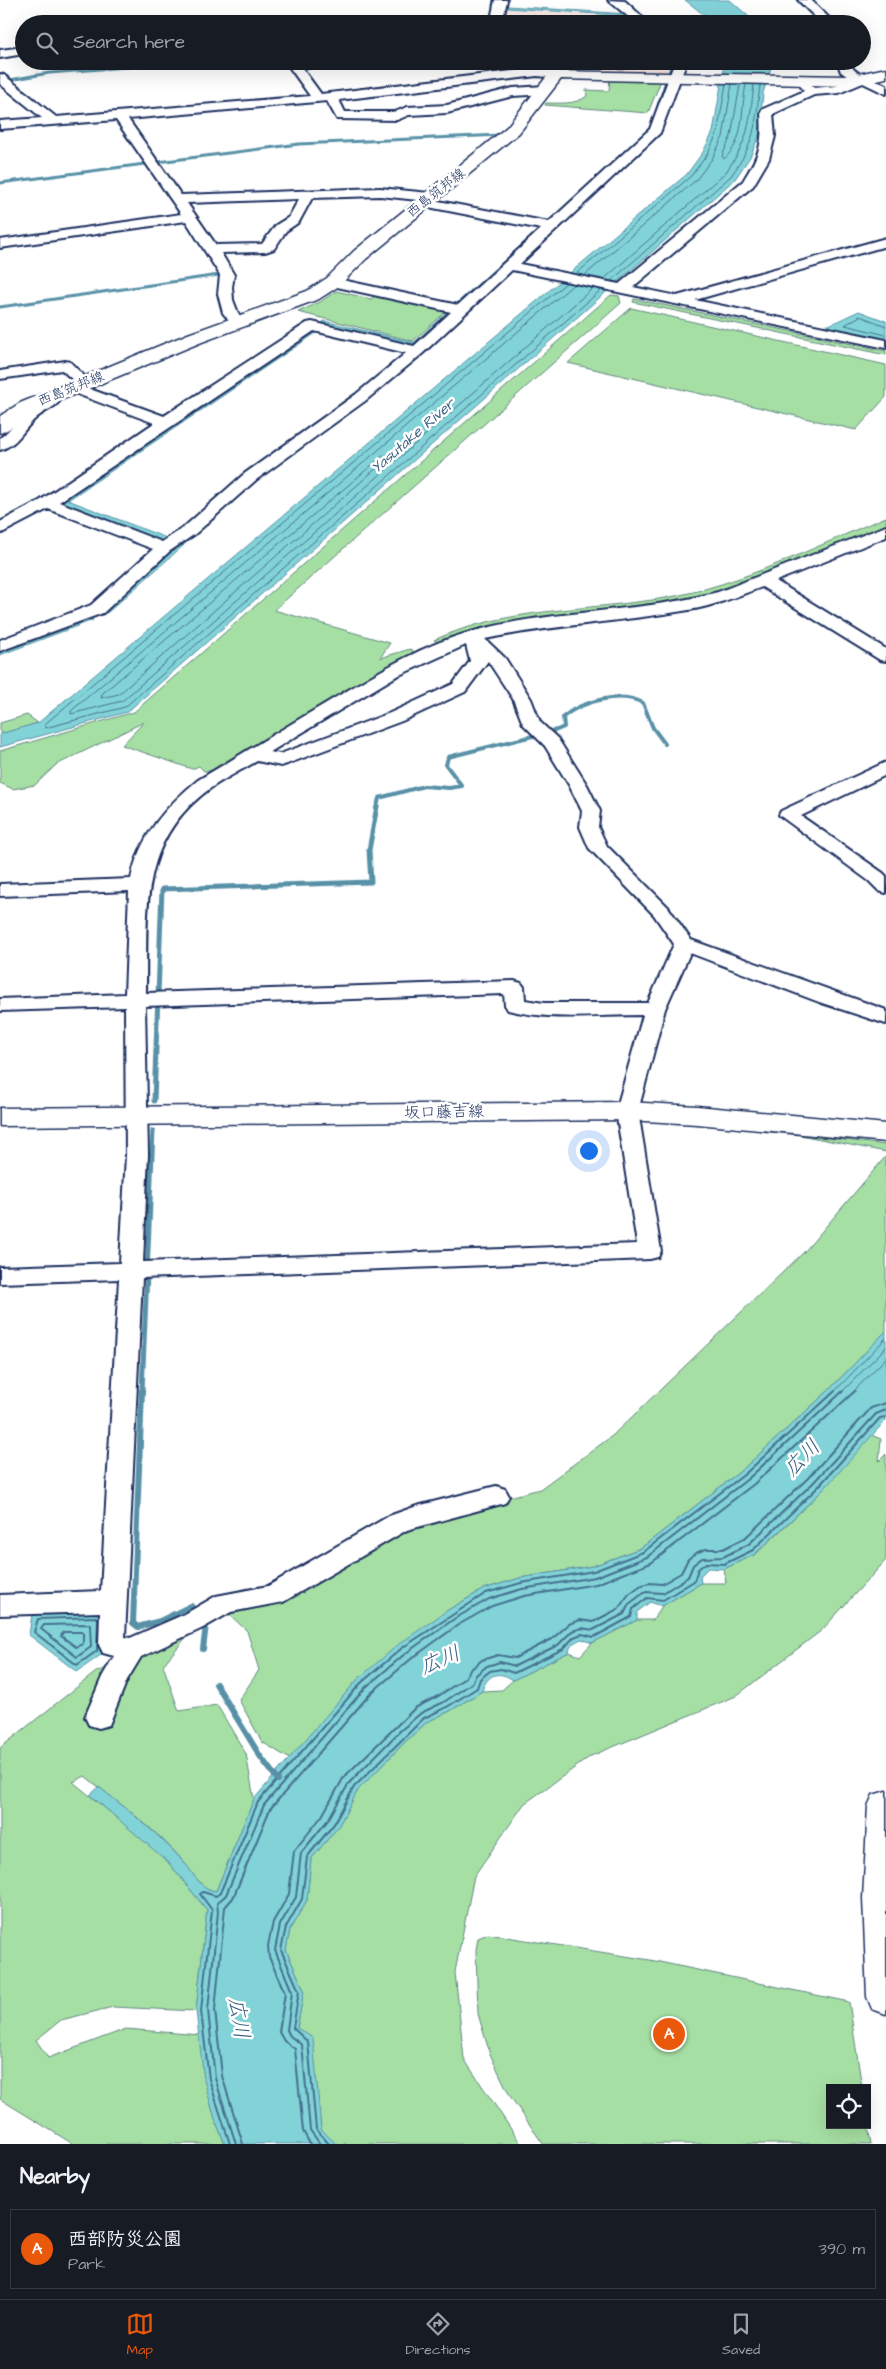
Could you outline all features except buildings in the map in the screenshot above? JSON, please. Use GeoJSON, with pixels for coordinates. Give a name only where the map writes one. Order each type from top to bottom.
{"type":"FeatureCollection","features":[{"type":"Feature","properties":{"kind":"main road"},"geometry":{"type":"LineString","coordinates":[[554,73],[628,70]]}},
{"type":"Feature","properties":{"kind":"main road"},"geometry":{"type":"LineString","coordinates":[[687,70],[715,76],[776,78],[807,86],[862,80],[886,72]]}},
{"type":"Feature","properties":{"kind":"main road","name":"西島筑邦線"},"geometry":{"type":"LineString","coordinates":[[0,427],[10,417],[27,407],[238,322],[301,301],[333,282],[360,255],[426,199],[506,136],[546,90],[554,73]]}},
{"type":"Feature","properties":{"kind":"main road","name":"坂口藤吉線"},"geometry":{"type":"LineString","coordinates":[[0,1117],[627,1110],[886,1133]]}},
{"type":"Feature","properties":{"kind":"main road"},"geometry":{"type":"LineString","coordinates":[[886,1806],[882,1898],[886,1997]]}},
{"type":"Feature","properties":{"kind":"street"},"geometry":{"type":"LineString","coordinates":[[498,15],[501,0]]}},
{"type":"Feature","properties":{"kind":"street"},"geometry":{"type":"LineString","coordinates":[[614,0],[621,3],[634,15]]}},
{"type":"Feature","properties":{"kind":"street"},"geometry":{"type":"LineString","coordinates":[[804,0],[820,15]]}},
{"type":"Feature","properties":{"kind":"street"},"geometry":{"type":"LineString","coordinates":[[0,54],[15,52]]}},
{"type":"Feature","properties":{"kind":"street"},"geometry":{"type":"LineString","coordinates":[[299,70],[341,116],[362,115],[368,118],[397,116],[407,111],[447,109],[513,92],[546,90]]}},
{"type":"Feature","properties":{"kind":"street"},"geometry":{"type":"LineString","coordinates":[[550,70],[554,73]]}},
{"type":"Feature","properties":{"kind":"street"},"geometry":{"type":"LineString","coordinates":[[0,646],[97,609],[164,548],[189,531],[250,477],[360,398],[417,351],[554,227],[656,130],[677,70]]}},
{"type":"Feature","properties":{"kind":"street"},"geometry":{"type":"LineString","coordinates":[[845,70],[862,80],[886,90]]}},
{"type":"Feature","properties":{"kind":"street"},"geometry":{"type":"LineString","coordinates":[[0,125],[324,98],[436,83],[554,73]]}},
{"type":"Feature","properties":{"kind":"street"},"geometry":{"type":"LineString","coordinates":[[0,78],[53,121]]}},
{"type":"Feature","properties":{"kind":"street"},"geometry":{"type":"LineString","coordinates":[[618,289],[748,183],[763,159],[768,136],[767,112],[807,86]]}},
{"type":"Feature","properties":{"kind":"street"},"geometry":{"type":"LineString","coordinates":[[120,116],[188,217],[212,249],[227,275],[223,285],[225,297],[238,322]]}},
{"type":"Feature","properties":{"kind":"street"},"geometry":{"type":"LineString","coordinates":[[177,199],[380,192],[426,199],[554,227]]}},
{"type":"Feature","properties":{"kind":"street"},"geometry":{"type":"LineString","coordinates":[[212,249],[265,248],[269,246],[281,228],[294,220],[308,194]]}},
{"type":"Feature","properties":{"kind":"street"},"geometry":{"type":"LineString","coordinates":[[0,244],[188,217]]}},
{"type":"Feature","properties":{"kind":"street"},"geometry":{"type":"LineString","coordinates":[[677,301],[886,242]]}},
{"type":"Feature","properties":{"kind":"street"},"geometry":{"type":"LineString","coordinates":[[511,266],[886,344]]}},
{"type":"Feature","properties":{"kind":"street"},"geometry":{"type":"LineString","coordinates":[[333,282],[462,310]]}},
{"type":"Feature","properties":{"kind":"street"},"geometry":{"type":"LineString","coordinates":[[0,529],[47,504],[166,422],[312,326],[417,351]]}},
{"type":"Feature","properties":{"kind":"street"},"geometry":{"type":"LineString","coordinates":[[0,375],[64,365],[72,389]]}},
{"type":"Feature","properties":{"kind":"street"},"geometry":{"type":"LineString","coordinates":[[72,389],[166,422]]}},
{"type":"Feature","properties":{"kind":"street"},"geometry":{"type":"LineString","coordinates":[[0,445],[13,436],[28,417],[38,409],[53,402],[72,389]]}},
{"type":"Feature","properties":{"kind":"street"},"geometry":{"type":"LineString","coordinates":[[47,504],[164,548]]}},
{"type":"Feature","properties":{"kind":"street"},"geometry":{"type":"LineString","coordinates":[[132,1649],[112,1645],[113,1601],[142,1269],[135,1115],[135,1000],[140,885],[150,848],[161,827],[194,793],[252,754],[389,673],[435,651],[472,637],[524,626],[690,605],[724,596],[886,531]]}},
{"type":"Feature","properties":{"kind":"street"},"geometry":{"type":"LineString","coordinates":[[764,581],[886,656]]}},
{"type":"Feature","properties":{"kind":"street"},"geometry":{"type":"LineString","coordinates":[[252,754],[281,760],[396,717],[458,688],[479,661],[472,637]]}},
{"type":"Feature","properties":{"kind":"street"},"geometry":{"type":"LineString","coordinates":[[472,637],[498,662],[522,699],[532,724],[552,743],[578,786],[591,811],[588,827],[598,848],[661,911],[684,944],[883,1011]]}},
{"type":"Feature","properties":{"kind":"street"},"geometry":{"type":"LineString","coordinates":[[886,768],[788,815],[876,877],[886,887]]}},
{"type":"Feature","properties":{"kind":"street"},"geometry":{"type":"LineString","coordinates":[[0,890],[140,885]]}},
{"type":"Feature","properties":{"kind":"street"},"geometry":{"type":"LineString","coordinates":[[0,1275],[650,1251],[627,1110],[655,1009],[684,944]]}},
{"type":"Feature","properties":{"kind":"street"},"geometry":{"type":"LineString","coordinates":[[0,1004],[514,987],[515,1005],[526,1008],[572,1008],[606,1011],[655,1009]]}},
{"type":"Feature","properties":{"kind":"street"},"geometry":{"type":"LineString","coordinates":[[99,1717],[115,1677],[132,1649],[200,1618],[225,1603],[274,1595],[398,1523],[417,1516],[496,1496]]}},
{"type":"Feature","properties":{"kind":"street"},"geometry":{"type":"LineString","coordinates":[[0,1605],[113,1601]]}},
{"type":"Feature","properties":{"kind":"shaded area"},"geometry":{"type":"Polygon","coordinates":[[[503,9],[594,15],[502,15],[503,9]]]}},
{"type":"Feature","properties":{"kind":"shaded area"},"geometry":{"type":"Polygon","coordinates":[[[555,70],[668,70],[667,73],[555,70]]]}},
{"type":"Feature","properties":{"kind":"green space"},"geometry":{"type":"Polygon","coordinates":[[[610,75],[662,78],[648,113],[545,105],[546,103],[578,101],[587,96],[586,90],[609,91],[610,75]]]}},
{"type":"Feature","properties":{"kind":"green space"},"geometry":{"type":"Polygon","coordinates":[[[336,291],[371,299],[377,294],[448,310],[413,341],[298,312],[320,302],[336,291]]]}},
{"type":"Feature","properties":{"kind":"green space"},"geometry":{"type":"Polygon","coordinates":[[[611,295],[619,296],[621,303],[274,610],[390,643],[380,658],[410,649],[416,653],[354,685],[213,771],[204,771],[199,766],[192,769],[122,745],[144,722],[56,765],[35,785],[13,789],[0,783],[0,751],[134,712],[611,295]]]}},
{"type":"Feature","properties":{"kind":"green space"},"geometry":{"type":"Polygon","coordinates":[[[634,299],[886,351],[886,355],[633,302],[634,299]]]}},
{"type":"Feature","properties":{"kind":"green space"},"geometry":{"type":"Polygon","coordinates":[[[631,308],[886,365],[886,397],[856,430],[568,363],[631,308]]]}},
{"type":"Feature","properties":{"kind":"green space"},"geometry":{"type":"Polygon","coordinates":[[[886,517],[886,525],[750,582],[690,599],[533,618],[438,642],[434,640],[490,621],[665,598],[693,592],[778,564],[886,517]]]}},
{"type":"Feature","properties":{"kind":"green space"},"geometry":{"type":"Polygon","coordinates":[[[27,715],[38,723],[0,734],[0,723],[27,715]]]}},
{"type":"Feature","properties":{"kind":"green space"},"geometry":{"type":"Polygon","coordinates":[[[795,1134],[886,1145],[886,1152],[795,1134]]]}},
{"type":"Feature","properties":{"kind":"green space"},"geometry":{"type":"Polygon","coordinates":[[[886,1156],[886,1331],[827,1392],[742,1470],[641,1548],[593,1566],[520,1578],[484,1589],[448,1610],[358,1679],[290,1759],[262,1742],[239,1700],[259,1670],[247,1631],[229,1614],[275,1604],[407,1524],[540,1489],[612,1436],[805,1251],[886,1156]]]}},
{"type":"Feature","properties":{"kind":"green space"},"geometry":{"type":"Polygon","coordinates":[[[871,1435],[881,1439],[879,1461],[886,1454],[886,1560],[822,1630],[736,1696],[591,1756],[524,1804],[474,1876],[455,1972],[464,2059],[521,2144],[336,2144],[321,2129],[317,2095],[297,2028],[304,1990],[286,1950],[290,1929],[307,1900],[311,1859],[338,1827],[358,1790],[427,1722],[450,1711],[482,1691],[502,1690],[513,1680],[569,1652],[580,1656],[592,1643],[637,1620],[653,1620],[662,1606],[701,1583],[726,1583],[724,1569],[756,1554],[822,1491],[871,1435]]]}},
{"type":"Feature","properties":{"kind":"green space"},"geometry":{"type":"Polygon","coordinates":[[[188,1635],[163,1665],[179,1711],[217,1705],[246,1754],[254,1799],[216,1891],[201,1884],[183,1861],[161,1838],[85,1776],[73,1782],[168,1862],[207,1910],[196,2011],[113,2007],[61,2020],[36,2040],[48,2058],[126,2029],[200,2035],[208,2091],[214,2116],[225,2144],[73,2144],[0,2099],[0,1748],[96,1672],[188,1635]]]}},
{"type":"Feature","properties":{"kind":"green space"},"geometry":{"type":"Polygon","coordinates":[[[488,1934],[650,1960],[849,2002],[861,2084],[826,2084],[826,2129],[868,2129],[871,2144],[543,2144],[510,2096],[490,2054],[478,2014],[476,1950],[478,1938],[488,1934]]]}},
{"type":"Feature","properties":{"kind":"water"},"geometry":{"type":"Polygon","coordinates":[[[685,0],[730,0],[747,15],[704,15],[685,0]]]}},
{"type":"Feature","properties":{"kind":"water"},"geometry":{"type":"Polygon","coordinates":[[[507,6],[628,15],[614,15],[506,8],[507,6]]]}},
{"type":"Feature","properties":{"kind":"water","name":"Yasutake River"},"geometry":{"type":"Polygon","coordinates":[[[723,70],[770,70],[763,93],[759,136],[750,157],[735,179],[127,712],[0,747],[0,734],[38,723],[687,174],[703,152],[713,132],[723,70]]]}},
{"type":"Feature","properties":{"kind":"water"},"geometry":{"type":"Polygon","coordinates":[[[859,311],[886,321],[886,340],[820,326],[829,325],[859,311]]]}},
{"type":"Feature","properties":{"kind":"water"},"geometry":{"type":"Polygon","coordinates":[[[324,321],[417,343],[412,347],[320,325],[324,321]]]}},
{"type":"Feature","properties":{"kind":"water"},"geometry":{"type":"Polygon","coordinates":[[[313,330],[319,331],[68,500],[169,539],[162,543],[55,502],[313,330]]]}},
{"type":"Feature","properties":{"kind":"water"},"geometry":{"type":"Polygon","coordinates":[[[178,543],[184,545],[107,613],[100,611],[178,543]]]}},
{"type":"Feature","properties":{"kind":"water"},"geometry":{"type":"Polygon","coordinates":[[[89,617],[93,620],[0,655],[0,650],[89,617]]]}},
{"type":"Feature","properties":{"kind":"water","name":"広川"},"geometry":{"type":"Polygon","coordinates":[[[886,1331],[886,1420],[822,1491],[755,1554],[724,1569],[708,1568],[700,1576],[701,1583],[662,1606],[650,1602],[637,1612],[637,1620],[592,1643],[582,1639],[577,1641],[572,1645],[569,1652],[513,1680],[503,1675],[490,1677],[482,1691],[450,1711],[427,1722],[358,1790],[338,1827],[311,1859],[307,1900],[290,1929],[286,1950],[304,1990],[297,2028],[313,2038],[321,2129],[336,2144],[225,2144],[215,2119],[204,2080],[196,2011],[207,1910],[168,1862],[90,1795],[99,1787],[167,1845],[203,1886],[216,1891],[254,1799],[358,1679],[399,1644],[448,1610],[484,1589],[520,1578],[593,1566],[641,1548],[742,1470],[827,1392],[886,1331]]]}},
{"type":"Feature","properties":{"kind":"water"},"geometry":{"type":"Polygon","coordinates":[[[103,1612],[102,1654],[77,1672],[29,1635],[32,1614],[103,1612]]]}},
{"type":"Feature","properties":{"kind":"waterway"},"geometry":{"type":"LineString","coordinates":[[493,5],[494,0]]}},
{"type":"Feature","properties":{"kind":"waterway"},"geometry":{"type":"LineString","coordinates":[[10,80],[49,73],[88,70]]}},
{"type":"Feature","properties":{"kind":"waterway"},"geometry":{"type":"LineString","coordinates":[[555,70],[577,70]]}},
{"type":"Feature","properties":{"kind":"waterway"},"geometry":{"type":"LineString","coordinates":[[654,118],[667,78]]}},
{"type":"Feature","properties":{"kind":"waterway"},"geometry":{"type":"LineString","coordinates":[[158,162],[299,144],[501,135]]}},
{"type":"Feature","properties":{"kind":"waterway"},"geometry":{"type":"LineString","coordinates":[[0,183],[145,164]]}},
{"type":"Feature","properties":{"kind":"waterway"},"geometry":{"type":"LineString","coordinates":[[547,223],[597,178]]}},
{"type":"Feature","properties":{"kind":"waterway"},"geometry":{"type":"LineString","coordinates":[[456,305],[543,227]]}},
{"type":"Feature","properties":{"kind":"waterway"},"geometry":{"type":"LineString","coordinates":[[0,307],[219,275]]}},
{"type":"Feature","properties":{"kind":"waterway"},"geometry":{"type":"LineString","coordinates":[[415,343],[451,310]]}},
{"type":"Feature","properties":{"kind":"waterway"},"geometry":{"type":"LineString","coordinates":[[182,544],[193,535]]}},
{"type":"Feature","properties":{"kind":"waterway"},"geometry":{"type":"LineString","coordinates":[[377,807],[379,798],[424,786],[449,788],[462,786],[446,765],[448,757],[557,730],[564,727],[563,717],[571,711],[602,699],[634,699],[643,703],[653,728],[665,744]]}},
{"type":"Feature","properties":{"kind":"waterway"},"geometry":{"type":"LineString","coordinates":[[154,1101],[162,889],[371,882],[369,850],[377,806]]}},
{"type":"Feature","properties":{"kind":"waterway"},"geometry":{"type":"LineString","coordinates":[[142,1392],[153,1131]]}},
{"type":"Feature","properties":{"kind":"waterway"},"geometry":{"type":"LineString","coordinates":[[142,1391],[133,1623],[138,1627],[160,1621],[191,1606],[196,1613]]}},
{"type":"Feature","properties":{"kind":"waterway"},"geometry":{"type":"LineString","coordinates":[[203,1622],[206,1625],[203,1649]]}},
{"type":"Feature","properties":{"kind":"waterway"},"geometry":{"type":"LineString","coordinates":[[216,1684],[260,1756],[278,1780]]}},
{"type":"Feature","properties":{"kind":"place","name":"西部防災公園"},"geometry":{"type":"Point","coordinates":[669,2034]}}]}
